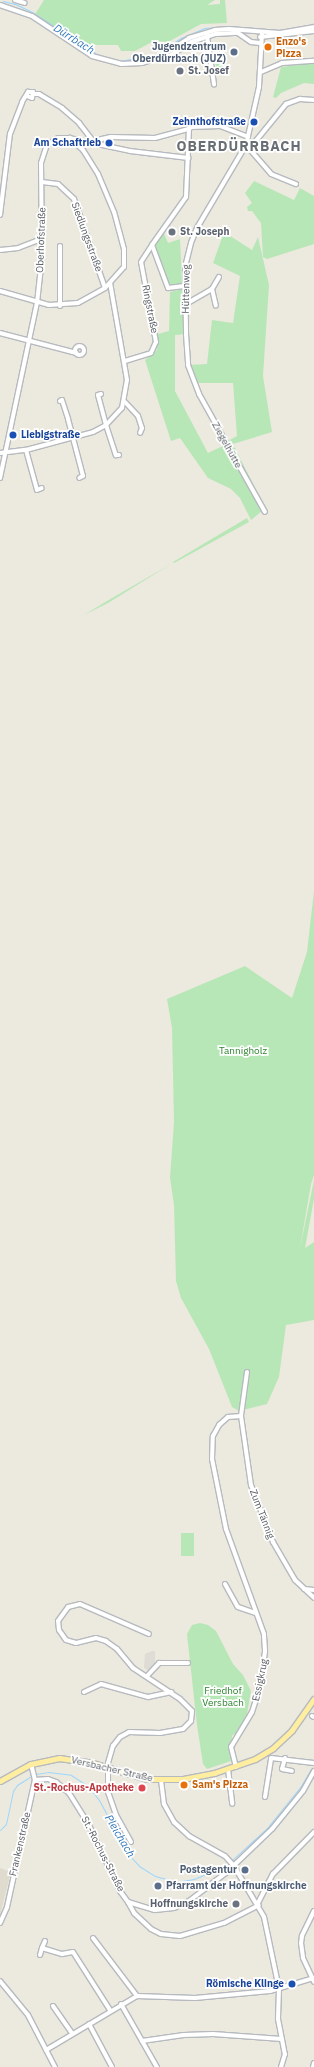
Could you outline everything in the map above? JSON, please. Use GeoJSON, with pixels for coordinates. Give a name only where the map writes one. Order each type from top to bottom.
{"type":"FeatureCollection","features":[{"type":"Feature","properties":{"kind":"main road","name":"Versbacher Straße"},"geometry":{"type":"LineString","coordinates":[[0,1781],[31,1764],[52,1758],[65,1758],[147,1779],[161,1780],[194,1778],[236,1766],[273,1748],[292,1730],[314,1699]]}},
{"type":"Feature","properties":{"kind":"street"},"geometry":{"type":"LineString","coordinates":[[1,0],[0,5],[32,16],[82,51],[100,60],[131,64],[164,54],[189,38],[215,30],[228,29],[261,35],[314,31]]}},
{"type":"Feature","properties":{"kind":"street"},"geometry":{"type":"LineString","coordinates":[[15,0],[25,3]]}},
{"type":"Feature","properties":{"kind":"street"},"geometry":{"type":"LineString","coordinates":[[261,35],[285,33],[314,27]]}},
{"type":"Feature","properties":{"kind":"street"},"geometry":{"type":"LineString","coordinates":[[164,54],[168,58],[191,42],[207,36],[238,33],[251,42],[260,43]]}},
{"type":"Feature","properties":{"kind":"street"},"geometry":{"type":"LineString","coordinates":[[246,147],[261,72],[261,35]]}},
{"type":"Feature","properties":{"kind":"street"},"geometry":{"type":"LineString","coordinates":[[207,36],[214,84]]}},
{"type":"Feature","properties":{"kind":"street"},"geometry":{"type":"LineString","coordinates":[[261,72],[282,64],[314,61]]}},
{"type":"Feature","properties":{"kind":"street"},"geometry":{"type":"LineString","coordinates":[[0,212],[1,179],[16,113],[30,91],[34,94],[39,94],[62,108],[80,123],[93,142],[110,137],[160,138],[189,129],[191,127],[210,124],[248,137]]}},
{"type":"Feature","properties":{"kind":"street"},"geometry":{"type":"LineString","coordinates":[[246,147],[286,104],[300,99],[314,100]]}},
{"type":"Feature","properties":{"kind":"street"},"geometry":{"type":"LineString","coordinates":[[152,245],[186,197],[189,158],[189,129]]}},
{"type":"Feature","properties":{"kind":"street","name":"Oberhofstraße"},"geometry":{"type":"LineString","coordinates":[[0,478],[37,302],[42,239],[41,163],[47,145],[58,138],[70,138],[130,151],[189,158]]}},
{"type":"Feature","properties":{"kind":"street"},"geometry":{"type":"LineString","coordinates":[[0,291],[37,302],[60,306],[78,303],[105,288],[122,271],[126,262],[114,212],[92,162],[70,138]]}},
{"type":"Feature","properties":{"kind":"street"},"geometry":{"type":"LineString","coordinates":[[237,145],[246,147],[271,174],[296,184]]}},
{"type":"Feature","properties":{"kind":"street","name":"Hüttenweg"},"geometry":{"type":"LineString","coordinates":[[192,377],[188,365],[184,286],[185,267],[197,228],[246,147]]}},
{"type":"Feature","properties":{"kind":"street","name":"Siedlungsstraße"},"geometry":{"type":"LineString","coordinates":[[42,182],[58,184],[74,199],[105,288]]}},
{"type":"Feature","properties":{"kind":"street"},"geometry":{"type":"LineString","coordinates":[[0,250],[18,248],[42,239]]}},
{"type":"Feature","properties":{"kind":"street","name":"Ringstraße"},"geometry":{"type":"LineString","coordinates":[[152,245],[168,288],[184,286]]}},
{"type":"Feature","properties":{"kind":"street","name":"Ringstraße"},"geometry":{"type":"LineString","coordinates":[[125,361],[151,353],[156,342],[141,262],[152,245]]}},
{"type":"Feature","properties":{"kind":"street"},"geometry":{"type":"LineString","coordinates":[[60,246],[60,306]]}},
{"type":"Feature","properties":{"kind":"street"},"geometry":{"type":"LineString","coordinates":[[186,304],[212,289],[219,277]]}},
{"type":"Feature","properties":{"kind":"street"},"geometry":{"type":"LineString","coordinates":[[0,452],[26,450],[73,438],[106,425],[116,418],[125,402],[127,380],[125,361],[110,283]]}},
{"type":"Feature","properties":{"kind":"street"},"geometry":{"type":"LineString","coordinates":[[212,289],[216,306]]}},
{"type":"Feature","properties":{"kind":"street"},"geometry":{"type":"LineString","coordinates":[[0,333],[29,342],[76,353]]}},
{"type":"Feature","properties":{"kind":"street","name":"Ziegelhütte"},"geometry":{"type":"LineString","coordinates":[[192,377],[199,394],[265,512]]}},
{"type":"Feature","properties":{"kind":"street"},"geometry":{"type":"LineString","coordinates":[[101,394],[98,395],[106,425],[116,455],[119,455]]}},
{"type":"Feature","properties":{"kind":"street"},"geometry":{"type":"LineString","coordinates":[[60,401],[62,400],[83,476],[79,478]]}},
{"type":"Feature","properties":{"kind":"street"},"geometry":{"type":"LineString","coordinates":[[125,402],[138,416],[142,428],[140,433]]}},
{"type":"Feature","properties":{"kind":"street"},"geometry":{"type":"LineString","coordinates":[[26,450],[37,490],[42,488]]}},
{"type":"Feature","properties":{"kind":"street","name":"Zum Tännig"},"geometry":{"type":"LineString","coordinates":[[246,1372],[241,1416],[250,1480],[262,1517],[292,1575],[314,1598]]}},
{"type":"Feature","properties":{"kind":"street","name":"Essigkrug"},"geometry":{"type":"LineString","coordinates":[[236,1766],[231,1747],[252,1712],[265,1657],[264,1634],[226,1529],[212,1459],[216,1430],[222,1420],[236,1415],[241,1416]]}},
{"type":"Feature","properties":{"kind":"street"},"geometry":{"type":"LineString","coordinates":[[225,1584],[238,1607],[256,1613]]}},
{"type":"Feature","properties":{"kind":"street"},"geometry":{"type":"LineString","coordinates":[[304,1589],[314,1590]]}},
{"type":"Feature","properties":{"kind":"street"},"geometry":{"type":"LineString","coordinates":[[131,1842],[112,1806],[108,1788],[107,1768],[113,1746],[122,1734],[134,1732],[167,1732],[188,1725],[192,1719],[190,1708],[171,1692],[133,1668],[117,1649],[103,1640],[94,1638],[76,1643],[66,1640],[59,1630],[58,1621],[66,1609],[80,1604],[149,1634]]}},
{"type":"Feature","properties":{"kind":"street"},"geometry":{"type":"LineString","coordinates":[[147,1676],[159,1663],[188,1663]]}},
{"type":"Feature","properties":{"kind":"street"},"geometry":{"type":"LineString","coordinates":[[84,1692],[101,1684],[148,1697],[171,1692]]}},
{"type":"Feature","properties":{"kind":"street"},"geometry":{"type":"LineString","coordinates":[[265,1797],[269,1761],[273,1757],[314,1763]]}},
{"type":"Feature","properties":{"kind":"street"},"geometry":{"type":"LineString","coordinates":[[285,1758],[282,1769],[292,1771]]}},
{"type":"Feature","properties":{"kind":"street","name":"Frankenstraße"},"geometry":{"type":"LineString","coordinates":[[0,1923],[7,1906],[34,1778],[31,1764]]}},
{"type":"Feature","properties":{"kind":"street"},"geometry":{"type":"LineString","coordinates":[[228,1769],[232,1804]]}},
{"type":"Feature","properties":{"kind":"street","name":"St.-Rochus-Straße"},"geometry":{"type":"LineString","coordinates":[[34,1778],[48,1779],[56,1782],[69,1794],[88,1823],[114,1881],[128,1902],[155,1910],[174,1908],[189,1902],[234,1866],[272,1829],[303,1791],[314,1771]]}},
{"type":"Feature","properties":{"kind":"street"},"geometry":{"type":"LineString","coordinates":[[161,1780],[164,1804],[174,1822],[189,1836],[220,1852],[234,1866],[258,1904],[266,1922],[279,1989],[278,2019],[284,2054],[281,2067]]}},
{"type":"Feature","properties":{"kind":"street"},"geometry":{"type":"LineString","coordinates":[[128,1902],[134,1913],[151,1929],[161,1934],[180,1936],[224,1923],[258,1904],[273,1874],[314,1832]]}},
{"type":"Feature","properties":{"kind":"street"},"geometry":{"type":"LineString","coordinates":[[46,2050],[110,2010],[137,1996],[145,1994],[195,1998],[279,1989],[313,1979],[303,1958],[301,1943],[302,1936],[314,1911]]}},
{"type":"Feature","properties":{"kind":"street"},"geometry":{"type":"LineString","coordinates":[[94,1938],[137,1996]]}},
{"type":"Feature","properties":{"kind":"street"},"geometry":{"type":"LineString","coordinates":[[40,1955],[45,1941]]}},
{"type":"Feature","properties":{"kind":"street"},"geometry":{"type":"LineString","coordinates":[[42,1948],[62,1954],[73,1952],[110,2010]]}},
{"type":"Feature","properties":{"kind":"street"},"geometry":{"type":"LineString","coordinates":[[0,1981],[28,2015],[55,2067]]}},
{"type":"Feature","properties":{"kind":"street"},"geometry":{"type":"LineString","coordinates":[[121,2004],[157,2067]]}},
{"type":"Feature","properties":{"kind":"street"},"geometry":{"type":"LineString","coordinates":[[53,2006],[72,2033]]}},
{"type":"Feature","properties":{"kind":"street"},"geometry":{"type":"LineString","coordinates":[[89,2024],[112,2067]]}},
{"type":"Feature","properties":{"kind":"street"},"geometry":{"type":"LineString","coordinates":[[142,2041],[184,2035],[213,2034],[282,2039]]}},
{"type":"Feature","properties":{"kind":"street"},"geometry":{"type":"LineString","coordinates":[[313,2067],[314,2063]]}},
{"type":"Feature","properties":{"kind":"shaded area"},"geometry":{"type":"Polygon","coordinates":[[[155,1651],[155,1665],[149,1671],[144,1668],[145,1654],[155,1651]]]}},
{"type":"Feature","properties":{"kind":"shaded area"},"geometry":{"type":"Polygon","coordinates":[[[0,1868],[11,1872],[0,1915],[0,1868]]]}},
{"type":"Feature","properties":{"kind":"green space"},"geometry":{"type":"Polygon","coordinates":[[[44,0],[215,0],[207,5],[220,4],[220,0],[225,0],[227,23],[201,24],[168,42],[154,41],[135,51],[121,51],[118,45],[94,45],[88,51],[34,16],[44,0]]]}},
{"type":"Feature","properties":{"kind":"green space"},"geometry":{"type":"Polygon","coordinates":[[[222,58],[224,74],[217,75],[215,59],[222,58]]]}},
{"type":"Feature","properties":{"kind":"green space"},"geometry":{"type":"Polygon","coordinates":[[[314,63],[314,84],[304,83],[281,93],[276,98],[273,97],[281,67],[314,63]]]}},
{"type":"Feature","properties":{"kind":"green space"},"geometry":{"type":"Polygon","coordinates":[[[254,181],[294,200],[300,188],[314,196],[314,244],[267,259],[263,257],[261,223],[252,211],[248,211],[247,207],[252,203],[245,193],[254,181]]]}},
{"type":"Feature","properties":{"kind":"green space"},"geometry":{"type":"Polygon","coordinates":[[[163,231],[168,243],[180,239],[182,283],[177,286],[169,284],[154,246],[163,231]]]}},
{"type":"Feature","properties":{"kind":"green space"},"geometry":{"type":"Polygon","coordinates":[[[224,232],[252,250],[258,237],[269,285],[263,376],[272,432],[233,444],[267,512],[226,442],[237,436],[233,383],[195,383],[188,365],[207,364],[212,320],[233,323],[240,276],[213,263],[224,232]]]}},
{"type":"Feature","properties":{"kind":"green space"},"geometry":{"type":"Polygon","coordinates":[[[184,290],[186,334],[175,335],[175,391],[208,453],[225,445],[262,511],[251,520],[240,498],[231,489],[208,478],[180,438],[171,441],[145,360],[157,350],[158,334],[169,331],[170,292],[184,290]]]}},
{"type":"Feature","properties":{"kind":"green space"},"geometry":{"type":"Polygon","coordinates":[[[247,518],[249,522],[174,563],[173,562],[247,518]]]}},
{"type":"Feature","properties":{"kind":"green space"},"geometry":{"type":"Polygon","coordinates":[[[171,564],[108,603],[84,615],[107,601],[171,564]]]}},
{"type":"Feature","properties":{"kind":"green space","name":"Tannigholz"},"geometry":{"type":"Polygon","coordinates":[[[314,891],[314,1175],[311,1184],[300,1248],[314,1180],[314,1199],[305,1248],[314,1242],[314,1320],[286,1325],[279,1377],[267,1404],[239,1411],[232,1407],[209,1349],[181,1298],[176,1281],[174,1205],[170,1178],[174,1122],[172,1028],[167,999],[245,966],[292,998],[307,952],[314,891]]]}},
{"type":"Feature","properties":{"kind":"green space"},"geometry":{"type":"Polygon","coordinates":[[[181,1533],[194,1533],[194,1556],[181,1556],[181,1533]]]}},
{"type":"Feature","properties":{"kind":"green space","name":"Friedhof Versbach"},"geometry":{"type":"Polygon","coordinates":[[[200,1623],[208,1625],[216,1631],[233,1664],[243,1675],[251,1691],[247,1714],[237,1732],[232,1736],[231,1761],[207,1769],[203,1764],[197,1725],[187,1634],[192,1625],[200,1623]]]}},
{"type":"Feature","properties":{"kind":"waterway","name":"Dürrbach"},"geometry":{"type":"LineString","coordinates":[[3,1],[15,4],[32,12],[101,57]]}},
{"type":"Feature","properties":{"kind":"waterway","name":"Dürrbach"},"geometry":{"type":"LineString","coordinates":[[305,27],[314,23]]}},
{"type":"Feature","properties":{"kind":"waterway","name":"Dürrbach"},"geometry":{"type":"LineString","coordinates":[[119,61],[157,54],[181,38],[204,28],[237,26]]}},
{"type":"Feature","properties":{"kind":"waterway","name":"Dürrbach"},"geometry":{"type":"LineString","coordinates":[[244,27],[277,30],[298,28]]}},
{"type":"Feature","properties":{"kind":"waterway","name":"Pleichach"},"geometry":{"type":"LineString","coordinates":[[231,1861],[267,1828],[301,1786],[311,1769]]}},
{"type":"Feature","properties":{"kind":"waterway","name":"Pleichach"},"geometry":{"type":"LineString","coordinates":[[36,1774],[48,1772],[71,1775],[88,1786],[99,1800],[128,1854],[139,1866],[155,1876],[177,1882],[194,1879],[229,1864]]}},
{"type":"Feature","properties":{"kind":"waterway","name":"Pleichach"},"geometry":{"type":"LineString","coordinates":[[0,1830],[6,1824],[13,1791],[17,1785],[33,1775]]}},
{"type":"Feature","properties":{"kind":"place","name":"Enzo's Pizza"},"geometry":{"type":"Point","coordinates":[268,47]}},
{"type":"Feature","properties":{"kind":"place","name":"Jugendzentrum Oberdürrbach (JUZ)"},"geometry":{"type":"Point","coordinates":[234,52]}},
{"type":"Feature","properties":{"kind":"place","name":"St. Josef"},"geometry":{"type":"Point","coordinates":[180,71]}},
{"type":"Feature","properties":{"kind":"place","name":"Zehnthofstraße"},"geometry":{"type":"Point","coordinates":[254,122]}},
{"type":"Feature","properties":{"kind":"place","name":"Am Schaftrieb"},"geometry":{"type":"Point","coordinates":[109,143]}},
{"type":"Feature","properties":{"kind":"place","name":"St. Joseph"},"geometry":{"type":"Point","coordinates":[172,232]}},
{"type":"Feature","properties":{"kind":"place","name":"Liebigstraße"},"geometry":{"type":"Point","coordinates":[13,435]}},
{"type":"Feature","properties":{"kind":"place","name":"Sam's Pizza"},"geometry":{"type":"Point","coordinates":[184,1785]}},
{"type":"Feature","properties":{"kind":"place","name":"St.-Rochus-Apotheke"},"geometry":{"type":"Point","coordinates":[142,1788]}},
{"type":"Feature","properties":{"kind":"place","name":"Postagentur"},"geometry":{"type":"Point","coordinates":[245,1870]}},
{"type":"Feature","properties":{"kind":"place","name":"Pfarramt der Hoffnungskirche"},"geometry":{"type":"Point","coordinates":[158,1886]}},
{"type":"Feature","properties":{"kind":"place","name":"Hoffnungskirche"},"geometry":{"type":"Point","coordinates":[236,1904]}},
{"type":"Feature","properties":{"kind":"place","name":"Römische Klinge"},"geometry":{"type":"Point","coordinates":[292,1984]}},
{"type":"Feature","properties":{"kind":"district","name":"OBERDÜRRBACH"},"geometry":{"type":"Point","coordinates":[239,146]}}]}
